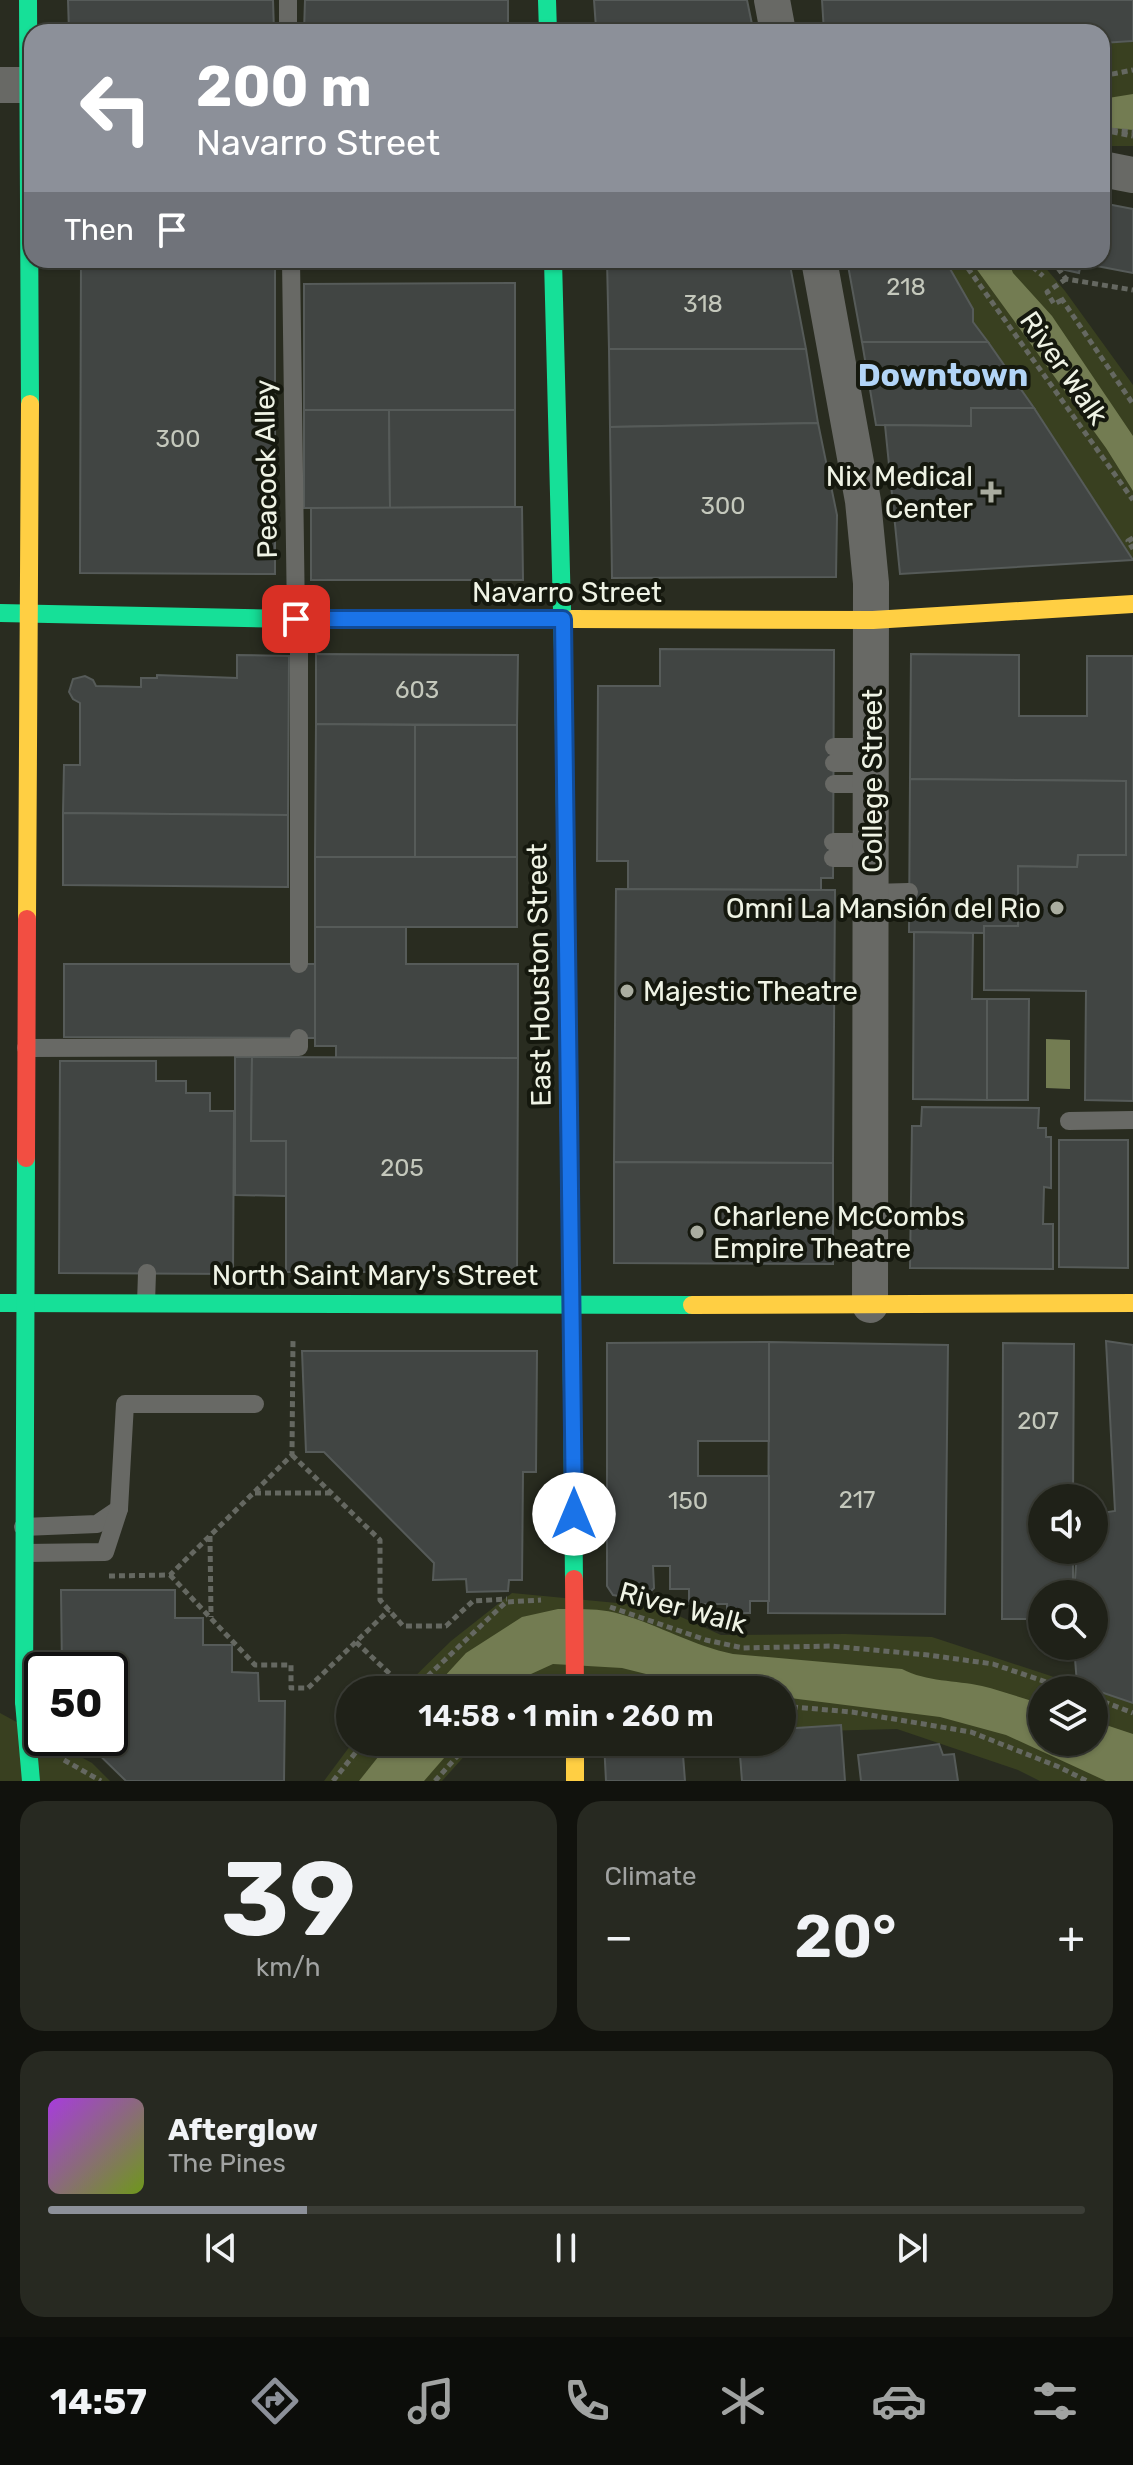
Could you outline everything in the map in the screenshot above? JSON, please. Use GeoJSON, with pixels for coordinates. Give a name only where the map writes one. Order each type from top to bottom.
{"type":"FeatureCollection","features":[{"type":"Feature","properties":{"kind":"main road"},"geometry":{"type":"LineString","coordinates":[[26,24],[28,0]]}},
{"type":"Feature","properties":{"kind":"main road"},"geometry":{"type":"LineString","coordinates":[[547,0],[548,24]]}},
{"type":"Feature","properties":{"kind":"main road"},"geometry":{"type":"LineString","coordinates":[[24,42],[20,85],[24,190]]}},
{"type":"Feature","properties":{"kind":"main road"},"geometry":{"type":"LineString","coordinates":[[27,268],[30,348],[28,613],[20,812],[26,1048],[24,1702],[31,1781]]}},
{"type":"Feature","properties":{"kind":"main road","name":"East Houston Street"},"geometry":{"type":"LineString","coordinates":[[553,268],[563,619],[575,1676]]}},
{"type":"Feature","properties":{"kind":"main road","name":"Navarro Street"},"geometry":{"type":"LineString","coordinates":[[0,613],[296,619],[873,620],[1133,604]]}},
{"type":"Feature","properties":{"kind":"main road","name":"North Saint Mary's Street"},"geometry":{"type":"LineString","coordinates":[[0,1303],[1133,1303]]}},
{"type":"Feature","properties":{"kind":"main road"},"geometry":{"type":"LineString","coordinates":[[575,1756],[575,1781]]}},
{"type":"Feature","properties":{"kind":"street"},"geometry":{"type":"LineString","coordinates":[[772,0],[776,24]]}},
{"type":"Feature","properties":{"kind":"street"},"geometry":{"type":"LineString","coordinates":[[1110,171],[1133,175]]}},
{"type":"Feature","properties":{"kind":"street","name":"College Street"},"geometry":{"type":"LineString","coordinates":[[820,268],[863,501],[870,557],[873,620],[870,1305]]}},
{"type":"Feature","properties":{"kind":"lane"},"geometry":{"type":"LineString","coordinates":[[288,0],[288,24]]}},
{"type":"Feature","properties":{"kind":"lane","name":"Peacock Alley"},"geometry":{"type":"LineString","coordinates":[[291,268],[299,654],[299,964]]}},
{"type":"Feature","properties":{"kind":"lane"},"geometry":{"type":"LineString","coordinates":[[834,755],[872,765]]}},
{"type":"Feature","properties":{"kind":"lane"},"geometry":{"type":"LineString","coordinates":[[834,784],[872,765]]}},
{"type":"Feature","properties":{"kind":"lane"},"geometry":{"type":"LineString","coordinates":[[833,850],[871,864],[909,892]]}},
{"type":"Feature","properties":{"kind":"lane"},"geometry":{"type":"LineString","coordinates":[[26,1048],[299,1043]]}},
{"type":"Feature","properties":{"kind":"lane"},"geometry":{"type":"LineString","coordinates":[[1069,1121],[1133,1120]]}},
{"type":"Feature","properties":{"kind":"lane"},"geometry":{"type":"LineString","coordinates":[[146,1303],[147,1273]]}},
{"type":"Feature","properties":{"kind":"lane"},"geometry":{"type":"LineString","coordinates":[[23,1553],[105,1552],[119,1509],[125,1404],[255,1404]]}},
{"type":"Feature","properties":{"kind":"lane"},"geometry":{"type":"LineString","coordinates":[[23,1527],[97,1524],[119,1509]]}},
{"type":"Feature","properties":{"kind":"path"},"geometry":{"type":"LineString","coordinates":[[1110,74],[1133,70]]}},
{"type":"Feature","properties":{"kind":"path"},"geometry":{"type":"LineString","coordinates":[[1110,132],[1133,134]]}},
{"type":"Feature","properties":{"kind":"path","name":"River Walk"},"geometry":{"type":"LineString","coordinates":[[968,268],[1133,500]]}},
{"type":"Feature","properties":{"kind":"path","name":"River Walk"},"geometry":{"type":"LineString","coordinates":[[1034,268],[1043,276]]}},
{"type":"Feature","properties":{"kind":"path"},"geometry":{"type":"LineString","coordinates":[[1058,268],[1066,279],[1133,290]]}},
{"type":"Feature","properties":{"kind":"path","name":"River Walk"},"geometry":{"type":"LineString","coordinates":[[1066,279],[1047,292],[1054,304],[1061,299],[1133,404]]}},
{"type":"Feature","properties":{"kind":"path"},"geometry":{"type":"LineString","coordinates":[[1133,538],[1128,541],[1133,549]]}},
{"type":"Feature","properties":{"kind":"path"},"geometry":{"type":"LineString","coordinates":[[101,1577],[170,1575],[292,1455],[293,1340]]}},
{"type":"Feature","properties":{"kind":"path"},"geometry":{"type":"LineString","coordinates":[[292,1455],[380,1540],[380,1600],[403,1626],[446,1626],[473,1601],[529,1599],[546,1599],[506,1602],[425,1676]]}},
{"type":"Feature","properties":{"kind":"path"},"geometry":{"type":"LineString","coordinates":[[254,1493],[332,1493]]}},
{"type":"Feature","properties":{"kind":"path"},"geometry":{"type":"LineString","coordinates":[[210,1536],[211,1618]]}},
{"type":"Feature","properties":{"kind":"path"},"geometry":{"type":"LineString","coordinates":[[170,1575],[255,1665],[291,1665],[291,1688],[308,1688],[389,1610]]}},
{"type":"Feature","properties":{"kind":"path","name":"River Walk"},"geometry":{"type":"LineString","coordinates":[[607,1607],[706,1640],[743,1648],[830,1646],[928,1655],[993,1664],[1029,1676]]}},
{"type":"Feature","properties":{"kind":"path"},"geometry":{"type":"LineString","coordinates":[[356,1642],[394,1676]]}},
{"type":"Feature","properties":{"kind":"path"},"geometry":{"type":"LineString","coordinates":[[1108,1703],[1133,1713]]}},
{"type":"Feature","properties":{"kind":"path"},"geometry":{"type":"LineString","coordinates":[[796,1707],[852,1712],[971,1732],[1087,1781]]}},
{"type":"Feature","properties":{"kind":"path"},"geometry":{"type":"LineString","coordinates":[[333,1781],[353,1756]]}},
{"type":"Feature","properties":{"kind":"path"},"geometry":{"type":"LineString","coordinates":[[435,1781],[457,1756]]}},
{"type":"Feature","properties":{"kind":"shaded area"},"geometry":{"type":"Polygon","coordinates":[[[1133,42],[1133,146],[1110,146],[1110,43],[1133,42]]]}},
{"type":"Feature","properties":{"kind":"shaded area"},"geometry":{"type":"Polygon","coordinates":[[[1133,94],[1133,130],[1110,128],[1110,98],[1133,94]]]}},
{"type":"Feature","properties":{"kind":"shaded area"},"geometry":{"type":"Polygon","coordinates":[[[949,268],[1046,268],[1133,385],[1133,559],[1034,408],[973,322],[949,268]]]}},
{"type":"Feature","properties":{"kind":"shaded area"},"geometry":{"type":"Polygon","coordinates":[[[976,268],[1011,268],[1052,316],[1133,436],[1133,491],[1106,448],[976,268]]]}},
{"type":"Feature","properties":{"kind":"shaded area"},"geometry":{"type":"Polygon","coordinates":[[[1046,1039],[1070,1040],[1070,1089],[1046,1088],[1046,1039]]]}},
{"type":"Feature","properties":{"kind":"shaded area"},"geometry":{"type":"Polygon","coordinates":[[[512,1593],[659,1607],[721,1635],[932,1637],[1050,1676],[1028,1676],[1028,1756],[1108,1756],[1108,1695],[1133,1703],[1133,1781],[1040,1781],[1018,1770],[897,1729],[796,1732],[796,1676],[415,1676],[451,1641],[512,1593]]]}},
{"type":"Feature","properties":{"kind":"shaded area"},"geometry":{"type":"Polygon","coordinates":[[[558,1609],[597,1610],[620,1614],[733,1654],[902,1669],[921,1676],[982,1686],[1028,1700],[1028,1745],[1006,1735],[940,1717],[796,1699],[796,1676],[654,1676],[622,1668],[553,1664],[527,1676],[445,1676],[466,1653],[522,1617],[558,1609]]]}},
{"type":"Feature","properties":{"kind":"shaded area"},"geometry":{"type":"Polygon","coordinates":[[[0,1713],[24,1726],[24,1756],[79,1756],[92,1763],[110,1781],[0,1781],[0,1713]]]}},
{"type":"Feature","properties":{"kind":"shaded area"},"geometry":{"type":"Polygon","coordinates":[[[1108,1726],[1133,1734],[1133,1781],[1106,1781],[1052,1756],[1108,1756],[1108,1726]]]}},
{"type":"Feature","properties":{"kind":"shaded area"},"geometry":{"type":"Polygon","coordinates":[[[343,1756],[464,1756],[442,1781],[324,1781],[343,1756]]]}},
{"type":"Feature","properties":{"kind":"shaded area"},"geometry":{"type":"Polygon","coordinates":[[[379,1756],[446,1756],[424,1781],[359,1781],[379,1756]]]}},
{"type":"Feature","properties":{"kind":"building"},"geometry":{"type":"Polygon","coordinates":[[[68,0],[273,0],[274,24],[69,24],[68,0]]]}},
{"type":"Feature","properties":{"kind":"building"},"geometry":{"type":"Polygon","coordinates":[[[305,0],[508,0],[508,24],[304,24],[305,0]]]}},
{"type":"Feature","properties":{"kind":"building"},"geometry":{"type":"Polygon","coordinates":[[[594,0],[747,0],[752,24],[596,24],[594,0]]]}},
{"type":"Feature","properties":{"kind":"building"},"geometry":{"type":"Polygon","coordinates":[[[822,0],[1133,0],[1133,41],[1110,42],[1110,24],[824,24],[822,0]]]}},
{"type":"Feature","properties":{"kind":"building"},"geometry":{"type":"Polygon","coordinates":[[[1110,205],[1133,209],[1133,273],[1107,268],[1110,268],[1110,205]]]}},
{"type":"Feature","properties":{"kind":"building"},"geometry":{"type":"Polygon","coordinates":[[[81,268],[275,268],[275,574],[80,573],[81,268]]]}},
{"type":"Feature","properties":{"kind":"building"},"geometry":{"type":"Polygon","coordinates":[[[607,268],[791,268],[806,349],[609,349],[607,268]]]}},
{"type":"Feature","properties":{"kind":"building"},"geometry":{"type":"Polygon","coordinates":[[[848,268],[950,268],[973,309],[973,322],[988,342],[862,342],[848,268]]]}},
{"type":"Feature","properties":{"kind":"building"},"geometry":{"type":"Polygon","coordinates":[[[1056,268],[1080,268],[1079,273],[1056,268]]]}},
{"type":"Feature","properties":{"kind":"building"},"geometry":{"type":"Polygon","coordinates":[[[515,283],[515,410],[304,410],[304,284],[515,283]]]}},
{"type":"Feature","properties":{"kind":"building"},"geometry":{"type":"Polygon","coordinates":[[[862,342],[988,342],[1034,408],[971,408],[971,426],[876,425],[862,342]]]}},
{"type":"Feature","properties":{"kind":"building"},"geometry":{"type":"Polygon","coordinates":[[[609,349],[806,349],[818,423],[610,427],[609,349]]]}},
{"type":"Feature","properties":{"kind":"building","name":"Nix Medical Center"},"geometry":{"type":"Polygon","coordinates":[[[971,408],[1034,408],[1133,560],[900,574],[885,425],[971,426],[971,408]]]}},
{"type":"Feature","properties":{"kind":"building"},"geometry":{"type":"Polygon","coordinates":[[[304,410],[389,410],[390,508],[304,508],[304,410]]]}},
{"type":"Feature","properties":{"kind":"building"},"geometry":{"type":"Polygon","coordinates":[[[389,410],[515,410],[515,507],[390,508],[389,410]]]}},
{"type":"Feature","properties":{"kind":"building"},"geometry":{"type":"Polygon","coordinates":[[[818,423],[837,515],[836,577],[612,578],[610,427],[818,423]]]}},
{"type":"Feature","properties":{"kind":"building"},"geometry":{"type":"Polygon","coordinates":[[[522,507],[523,580],[311,580],[311,508],[522,507]]]}},
{"type":"Feature","properties":{"kind":"building"},"geometry":{"type":"Polygon","coordinates":[[[660,649],[834,650],[833,878],[821,878],[821,890],[628,889],[628,861],[597,861],[598,686],[660,686],[660,649]]]}},
{"type":"Feature","properties":{"kind":"building"},"geometry":{"type":"Polygon","coordinates":[[[316,654],[518,655],[517,725],[316,724],[316,654]]]}},
{"type":"Feature","properties":{"kind":"building"},"geometry":{"type":"Polygon","coordinates":[[[911,654],[1019,655],[1019,716],[1087,716],[1087,656],[1133,656],[1133,1101],[1085,1100],[1086,991],[984,990],[984,926],[1018,926],[1018,866],[1077,867],[1078,855],[1126,855],[1126,781],[910,779],[911,654]]]}},
{"type":"Feature","properties":{"kind":"building"},"geometry":{"type":"Polygon","coordinates":[[[237,655],[289,656],[288,815],[63,813],[64,765],[80,765],[80,703],[69,692],[73,679],[85,676],[93,680],[96,686],[141,687],[141,678],[157,678],[157,675],[237,678],[237,655]]]}},
{"type":"Feature","properties":{"kind":"building"},"geometry":{"type":"Polygon","coordinates":[[[316,724],[415,725],[415,857],[315,857],[316,724]]]}},
{"type":"Feature","properties":{"kind":"building"},"geometry":{"type":"Polygon","coordinates":[[[415,725],[517,725],[517,857],[415,857],[415,725]]]}},
{"type":"Feature","properties":{"kind":"building"},"geometry":{"type":"Polygon","coordinates":[[[910,779],[1126,781],[1126,855],[1078,855],[1077,867],[1018,866],[1018,926],[984,926],[984,933],[909,932],[910,779]]]}},
{"type":"Feature","properties":{"kind":"building"},"geometry":{"type":"Polygon","coordinates":[[[63,813],[288,815],[288,887],[63,885],[63,813]]]}},
{"type":"Feature","properties":{"kind":"building"},"geometry":{"type":"Polygon","coordinates":[[[315,857],[517,857],[517,927],[315,927],[315,857]]]}},
{"type":"Feature","properties":{"kind":"building"},"geometry":{"type":"Polygon","coordinates":[[[616,889],[835,890],[833,1163],[614,1162],[616,889]]]}},
{"type":"Feature","properties":{"kind":"building"},"geometry":{"type":"Polygon","coordinates":[[[315,927],[406,927],[406,964],[518,964],[518,1058],[336,1058],[336,1046],[315,1046],[315,927]]]}},
{"type":"Feature","properties":{"kind":"building"},"geometry":{"type":"Polygon","coordinates":[[[914,932],[973,933],[972,999],[987,999],[987,1100],[913,1099],[914,932]]]}},
{"type":"Feature","properties":{"kind":"building"},"geometry":{"type":"Polygon","coordinates":[[[64,964],[315,964],[315,1038],[64,1037],[64,964]]]}},
{"type":"Feature","properties":{"kind":"building"},"geometry":{"type":"Polygon","coordinates":[[[987,999],[1029,999],[1028,1100],[987,1100],[987,999]]]}},
{"type":"Feature","properties":{"kind":"building"},"geometry":{"type":"Polygon","coordinates":[[[235,1057],[252,1057],[251,1141],[286,1141],[286,1196],[235,1195],[235,1057]]]}},
{"type":"Feature","properties":{"kind":"building"},"geometry":{"type":"Polygon","coordinates":[[[252,1057],[518,1058],[517,1272],[286,1272],[286,1141],[251,1141],[252,1057]]]}},
{"type":"Feature","properties":{"kind":"building"},"geometry":{"type":"Polygon","coordinates":[[[60,1061],[156,1061],[156,1081],[186,1081],[186,1093],[210,1093],[210,1111],[234,1111],[233,1274],[59,1273],[60,1061]]]}},
{"type":"Feature","properties":{"kind":"building"},"geometry":{"type":"Polygon","coordinates":[[[922,1107],[1039,1108],[1038,1128],[1046,1128],[1046,1137],[1051,1137],[1051,1188],[1044,1187],[1043,1224],[1053,1224],[1053,1269],[910,1268],[912,1126],[921,1126],[922,1107]]]}},
{"type":"Feature","properties":{"kind":"building"},"geometry":{"type":"Polygon","coordinates":[[[1059,1140],[1128,1140],[1128,1268],[1059,1267],[1059,1140]]]}},
{"type":"Feature","properties":{"kind":"building"},"geometry":{"type":"Polygon","coordinates":[[[614,1162],[833,1163],[833,1264],[614,1263],[614,1162]]]}},
{"type":"Feature","properties":{"kind":"building"},"geometry":{"type":"Polygon","coordinates":[[[1106,1341],[1133,1345],[1133,1703],[1108,1695],[1108,1676],[1076,1676],[1075,1660],[1108,1660],[1108,1580],[1075,1580],[1076,1564],[1108,1564],[1108,1512],[1115,1511],[1106,1341]]]}},
{"type":"Feature","properties":{"kind":"building"},"geometry":{"type":"Polygon","coordinates":[[[769,1342],[948,1345],[945,1614],[768,1613],[769,1342]]]}},
{"type":"Feature","properties":{"kind":"building"},"geometry":{"type":"Polygon","coordinates":[[[769,1342],[769,1441],[698,1441],[698,1476],[769,1476],[769,1601],[750,1601],[750,1613],[727,1613],[727,1604],[689,1604],[689,1589],[670,1589],[670,1566],[653,1566],[654,1588],[646,1596],[636,1599],[613,1595],[607,1586],[607,1343],[769,1342]]]}},
{"type":"Feature","properties":{"kind":"building"},"geometry":{"type":"Polygon","coordinates":[[[1003,1343],[1074,1344],[1073,1484],[1028,1484],[1028,1564],[1073,1564],[1073,1580],[1028,1580],[1028,1619],[1002,1619],[1003,1343]]]}},
{"type":"Feature","properties":{"kind":"building"},"geometry":{"type":"Polygon","coordinates":[[[302,1351],[537,1351],[536,1472],[523,1472],[522,1580],[509,1580],[508,1591],[467,1592],[466,1579],[433,1580],[434,1563],[324,1452],[306,1452],[302,1351]]]}},
{"type":"Feature","properties":{"kind":"building"},"geometry":{"type":"Polygon","coordinates":[[[61,1590],[175,1590],[175,1618],[203,1618],[203,1645],[232,1645],[232,1672],[258,1673],[259,1701],[285,1701],[284,1781],[126,1781],[100,1756],[128,1756],[128,1652],[62,1652],[61,1590]]]}},
{"type":"Feature","properties":{"kind":"building"},"geometry":{"type":"Polygon","coordinates":[[[841,1725],[845,1781],[742,1781],[740,1756],[796,1756],[796,1728],[841,1725]]]}},
{"type":"Feature","properties":{"kind":"building"},"geometry":{"type":"Polygon","coordinates":[[[939,1744],[943,1755],[954,1754],[958,1781],[861,1781],[858,1755],[939,1744]]]}},
{"type":"Feature","properties":{"kind":"building"},"geometry":{"type":"Polygon","coordinates":[[[605,1756],[683,1756],[685,1781],[606,1781],[605,1756]]]}},
{"type":"Feature","properties":{"kind":"traffic: fast"},"geometry":{"type":"LineString","coordinates":[[28,0],[28,24]]}},
{"type":"Feature","properties":{"kind":"traffic: fast"},"geometry":{"type":"LineString","coordinates":[[547,0],[548,24]]}},
{"type":"Feature","properties":{"kind":"traffic: fast"},"geometry":{"type":"LineString","coordinates":[[29,268],[30,404]]}},
{"type":"Feature","properties":{"kind":"traffic: fast"},"geometry":{"type":"LineString","coordinates":[[553,268],[563,650],[568,1059]]}},
{"type":"Feature","properties":{"kind":"traffic: fast"},"geometry":{"type":"LineString","coordinates":[[0,613],[296,619],[572,619]]}},
{"type":"Feature","properties":{"kind":"traffic: fast"},"geometry":{"type":"LineString","coordinates":[[24,1652],[26,1158]]}},
{"type":"Feature","properties":{"kind":"traffic: fast"},"geometry":{"type":"LineString","coordinates":[[571,1298],[574,1579]]}},
{"type":"Feature","properties":{"kind":"traffic: fast"},"geometry":{"type":"LineString","coordinates":[[0,1303],[692,1305]]}},
{"type":"Feature","properties":{"kind":"traffic: fast"},"geometry":{"type":"LineString","coordinates":[[29,1756],[31,1781]]}},
{"type":"Feature","properties":{"kind":"traffic: slow"},"geometry":{"type":"LineString","coordinates":[[27,919],[30,404]]}},
{"type":"Feature","properties":{"kind":"traffic: slow"},"geometry":{"type":"LineString","coordinates":[[572,619],[873,620],[1133,604]]}},
{"type":"Feature","properties":{"kind":"traffic: slow"},"geometry":{"type":"LineString","coordinates":[[692,1305],[1133,1303]]}},
{"type":"Feature","properties":{"kind":"traffic: slow"},"geometry":{"type":"LineString","coordinates":[[575,1756],[575,1781]]}},
{"type":"Feature","properties":{"kind":"traffic: jam"},"geometry":{"type":"LineString","coordinates":[[26,1158],[27,919]]}},
{"type":"Feature","properties":{"kind":"traffic: jam"},"geometry":{"type":"LineString","coordinates":[[568,1059],[571,1298]]}},
{"type":"Feature","properties":{"kind":"traffic: jam"},"geometry":{"type":"LineString","coordinates":[[574,1579],[575,1676]]}},
{"type":"Feature","properties":{"kind":"place","name":"Nix Medical Center"},"geometry":{"type":"Point","coordinates":[991,492]}},
{"type":"Feature","properties":{"kind":"place","name":"Omni La Mansión del Rio"},"geometry":{"type":"Point","coordinates":[1057,908]}},
{"type":"Feature","properties":{"kind":"place","name":"Majestic Theatre"},"geometry":{"type":"Point","coordinates":[627,991]}},
{"type":"Feature","properties":{"kind":"place","name":"Charlene McCombs Empire Theatre"},"geometry":{"type":"Point","coordinates":[697,1232]}},
{"type":"Feature","properties":{"kind":"district","name":"Downtown"},"geometry":{"type":"Point","coordinates":[943,375]}},
{"type":"Feature","properties":{"kind":"route"},"geometry":{"type":"LineString","coordinates":[[296,619],[563,619],[574,1514]]}}]}
